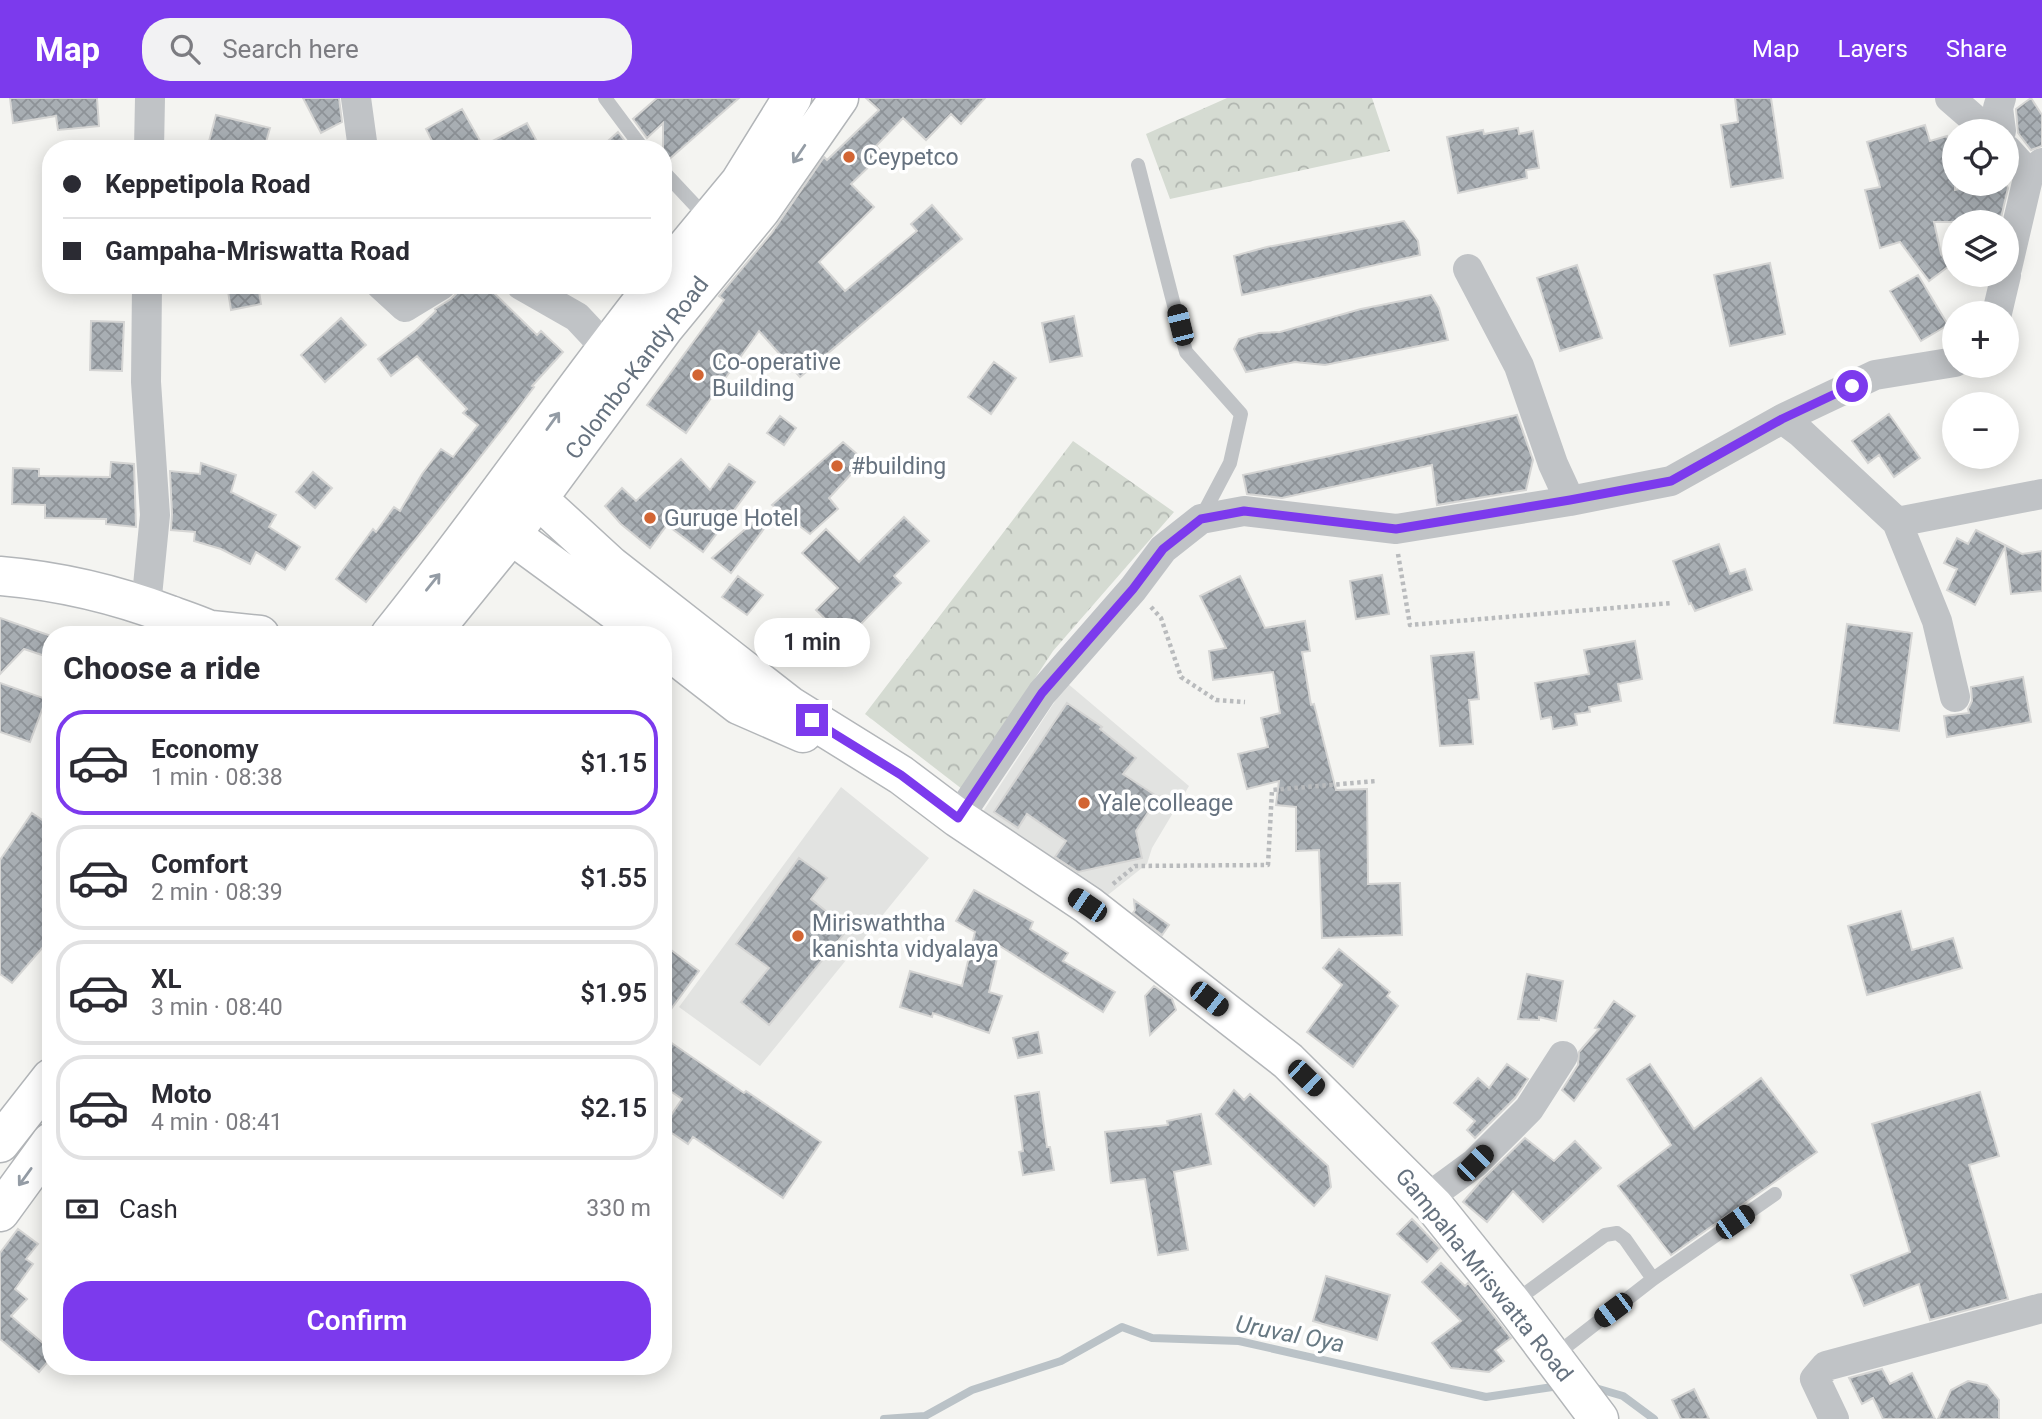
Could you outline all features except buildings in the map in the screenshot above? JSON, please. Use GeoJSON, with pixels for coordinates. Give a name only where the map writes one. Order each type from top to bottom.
{"type":"FeatureCollection","features":[{"type":"Feature","properties":{"kind":"main road","name":"Colombo-Kandy Road"},"geometry":{"type":"LineString","coordinates":[[672,264],[740,181],[814,103]]}},
{"type":"Feature","properties":{"kind":"main road","name":"Colombo-Kandy Road"},"geometry":{"type":"LineString","coordinates":[[436,626],[498,525],[526,488],[641,358],[761,210],[814,103]]}},
{"type":"Feature","properties":{"kind":"main road","name":"Colombo-Kandy Road"},"geometry":{"type":"LineString","coordinates":[[526,488],[606,348],[648,294]]}},
{"type":"Feature","properties":{"kind":"main road","name":"Gampaha-Mriswatta Road"},"geometry":{"type":"LineString","coordinates":[[526,488],[611,566],[790,706],[901,775],[958,818],[1087,905],[1288,1060],[1426,1199],[1512,1303],[1599,1419]]}},
{"type":"Feature","properties":{"kind":"main road","name":"Colombo-Kandy Road"},"geometry":{"type":"LineString","coordinates":[[399,626],[498,525]]}},
{"type":"Feature","properties":{"kind":"main road"},"geometry":{"type":"LineString","coordinates":[[498,525],[636,626]]}},
{"type":"Feature","properties":{"kind":"main road"},"geometry":{"type":"LineString","coordinates":[[0,576],[75,586],[146,606],[198,626]]}},
{"type":"Feature","properties":{"kind":"main road","name":"Gampaha-Mriswatta Road"},"geometry":{"type":"LineString","coordinates":[[672,653],[739,705],[901,775]]}},
{"type":"Feature","properties":{"kind":"main road"},"geometry":{"type":"LineString","coordinates":[[0,1143],[42,1089]]}},
{"type":"Feature","properties":{"kind":"main road"},"geometry":{"type":"LineString","coordinates":[[0,1212],[42,1154]]}},
{"type":"Feature","properties":{"kind":"street"},"geometry":{"type":"LineString","coordinates":[[149,140],[150,98]]}},
{"type":"Feature","properties":{"kind":"street"},"geometry":{"type":"LineString","coordinates":[[356,98],[362,140]]}},
{"type":"Feature","properties":{"kind":"street"},"geometry":{"type":"LineString","coordinates":[[1950,98],[1974,119]]}},
{"type":"Feature","properties":{"kind":"street"},"geometry":{"type":"LineString","coordinates":[[1999,119],[1998,108],[2001,98]]}},
{"type":"Feature","properties":{"kind":"street"},"geometry":{"type":"LineString","coordinates":[[2019,157],[2036,168],[2019,227]]}},
{"type":"Feature","properties":{"kind":"street"},"geometry":{"type":"LineString","coordinates":[[1468,269],[1519,366],[1553,464],[1570,500]]}},
{"type":"Feature","properties":{"kind":"street"},"geometry":{"type":"LineString","coordinates":[[146,606],[155,515],[146,382],[147,294]]}},
{"type":"Feature","properties":{"kind":"street"},"geometry":{"type":"LineString","coordinates":[[391,294],[405,307],[426,294]]}},
{"type":"Feature","properties":{"kind":"street"},"geometry":{"type":"LineString","coordinates":[[537,294],[577,317],[606,348]]}},
{"type":"Feature","properties":{"kind":"street"},"geometry":{"type":"LineString","coordinates":[[958,818],[1042,693],[1133,589],[1163,549],[1201,519],[1244,511],[1396,529],[1671,481],[1782,419],[1875,375],[1942,364]]}},
{"type":"Feature","properties":{"kind":"street"},"geometry":{"type":"LineString","coordinates":[[1782,419],[1800,432],[1897,522],[1937,621],[1955,697]]}},
{"type":"Feature","properties":{"kind":"street"},"geometry":{"type":"LineString","coordinates":[[1897,522],[2042,494]]}},
{"type":"Feature","properties":{"kind":"street"},"geometry":{"type":"LineString","coordinates":[[1426,1199],[1475,1163],[1529,1109],[1563,1056]]}},
{"type":"Feature","properties":{"kind":"street"},"geometry":{"type":"LineString","coordinates":[[1834,1419],[1815,1379],[1826,1366],[2042,1308]]}},
{"type":"Feature","properties":{"kind":"lane"},"geometry":{"type":"LineString","coordinates":[[606,98],[636,140]]}},
{"type":"Feature","properties":{"kind":"lane"},"geometry":{"type":"LineString","coordinates":[[1138,164],[1186,352],[1241,414],[1230,463],[1201,519]]}},
{"type":"Feature","properties":{"kind":"lane"},"geometry":{"type":"LineString","coordinates":[[672,181],[708,219]]}},
{"type":"Feature","properties":{"kind":"lane"},"geometry":{"type":"LineString","coordinates":[[1553,1356],[1653,1279],[1776,1194]]}},
{"type":"Feature","properties":{"kind":"lane"},"geometry":{"type":"LineString","coordinates":[[1512,1303],[1605,1236],[1617,1233],[1625,1239],[1653,1279]]}},
{"type":"Feature","properties":{"kind":"path"},"geometry":{"type":"LineString","coordinates":[[1396,529],[1410,625],[1672,603]]}},
{"type":"Feature","properties":{"kind":"path"},"geometry":{"type":"LineString","coordinates":[[1133,589],[1161,618],[1181,677],[1216,700],[1245,702]]}},
{"type":"Feature","properties":{"kind":"path"},"geometry":{"type":"LineString","coordinates":[[1087,905],[1135,866],[1268,865],[1272,790],[1376,781]]}},
{"type":"Feature","properties":{"kind":"shaded area","name":"Yale colleage"},"geometry":{"type":"Polygon","coordinates":[[[1067,683],[1189,786],[1152,848],[1147,864],[1099,902],[978,819],[1067,683]]]}},
{"type":"Feature","properties":{"kind":"shaded area","name":"Miriswaththa kanishta vidyalaya"},"geometry":{"type":"Polygon","coordinates":[[[841,787],[929,858],[760,1066],[679,1007],[841,787]]]}},
{"type":"Feature","properties":{"kind":"green space"},"geometry":{"type":"Polygon","coordinates":[[[1227,98],[1372,98],[1390,151],[1170,199],[1146,134],[1227,98]]]}},
{"type":"Feature","properties":{"kind":"green space"},"geometry":{"type":"Polygon","coordinates":[[[1073,441],[1174,512],[1053,651],[962,789],[865,714],[1073,441]]]}},
{"type":"Feature","properties":{"kind":"waterway","name":"Uruval Oya"},"geometry":{"type":"LineString","coordinates":[[884,1419],[925,1416],[972,1390],[1061,1361],[1122,1327],[1152,1338],[1239,1341],[1486,1397],[1559,1386]]}},
{"type":"Feature","properties":{"kind":"waterway","name":"Uruval Oya"},"geometry":{"type":"LineString","coordinates":[[1592,1387],[1623,1396],[1654,1419]]}},
{"type":"Feature","properties":{"kind":"place","name":"Ceypetco"},"geometry":{"type":"Point","coordinates":[849,157]}},
{"type":"Feature","properties":{"kind":"place","name":"Co-operative Building"},"geometry":{"type":"Point","coordinates":[698,375]}},
{"type":"Feature","properties":{"kind":"place","name":"#building"},"geometry":{"type":"Point","coordinates":[837,466]}},
{"type":"Feature","properties":{"kind":"place","name":"Guruge Hotel"},"geometry":{"type":"Point","coordinates":[650,518]}},
{"type":"Feature","properties":{"kind":"place","name":"Yale colleage"},"geometry":{"type":"Point","coordinates":[1084,803]}},
{"type":"Feature","properties":{"kind":"place","name":"Miriswaththa kanishta vidyalaya"},"geometry":{"type":"Point","coordinates":[798,936]}},
{"type":"Feature","properties":{"kind":"route"},"geometry":{"type":"LineString","coordinates":[[812,720],[901,775],[958,818],[1042,693],[1133,589],[1163,549],[1201,519],[1244,511],[1396,529],[1671,481],[1782,419],[1852,386]]}}]}
